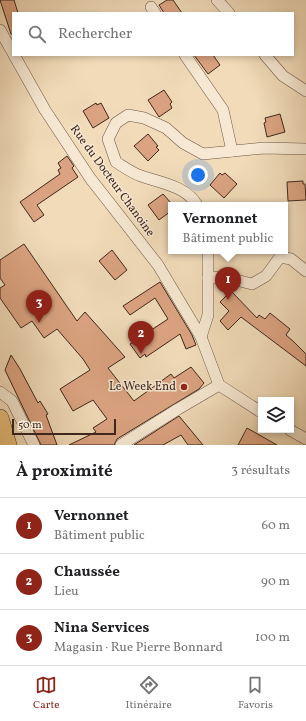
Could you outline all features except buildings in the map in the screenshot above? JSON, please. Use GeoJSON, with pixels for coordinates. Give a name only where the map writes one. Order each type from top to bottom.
{"type":"FeatureCollection","features":[{"type":"Feature","properties":{"kind":"main road"},"geometry":{"type":"LineString","coordinates":[[0,418],[8,445]]}},
{"type":"Feature","properties":{"kind":"street"},"geometry":{"type":"LineString","coordinates":[[217,0],[228,12]]}},
{"type":"Feature","properties":{"kind":"street","name":"Rue du Docteur Chanoine"},"geometry":{"type":"LineString","coordinates":[[0,30],[12,51]]}},
{"type":"Feature","properties":{"kind":"street","name":"Rue du Docteur Chanoine"},"geometry":{"type":"LineString","coordinates":[[15,56],[45,110],[90,178],[158,265],[201,337],[219,385]]}},
{"type":"Feature","properties":{"kind":"street"},"geometry":{"type":"LineString","coordinates":[[185,56],[222,110],[232,151]]}},
{"type":"Feature","properties":{"kind":"street"},"geometry":{"type":"LineString","coordinates":[[266,56],[283,76],[306,91]]}},
{"type":"Feature","properties":{"kind":"street"},"geometry":{"type":"LineString","coordinates":[[195,202],[193,198],[175,187],[139,175],[116,162],[108,139],[116,123],[128,115],[144,118],[166,128],[183,143],[203,154],[264,148],[306,149]]}},
{"type":"Feature","properties":{"kind":"street"},"geometry":{"type":"LineString","coordinates":[[201,337],[208,315],[208,254]]}},
{"type":"Feature","properties":{"kind":"street"},"geometry":{"type":"LineString","coordinates":[[208,278],[224,277],[252,284],[266,276],[280,257],[291,259],[306,271]]}},
{"type":"Feature","properties":{"kind":"street"},"geometry":{"type":"LineString","coordinates":[[121,445],[219,385],[258,410]]}},
{"type":"Feature","properties":{"kind":"street"},"geometry":{"type":"LineString","coordinates":[[0,392],[12,401],[34,445]]}},
{"type":"Feature","properties":{"kind":"street"},"geometry":{"type":"LineString","coordinates":[[294,432],[306,440]]}},
{"type":"Feature","properties":{"kind":"place","name":"Vernonnet"},"geometry":{"type":"Point","coordinates":[228,300]}},
{"type":"Feature","properties":{"kind":"place","name":"Nina Services"},"geometry":{"type":"Point","coordinates":[39,323]}},
{"type":"Feature","properties":{"kind":"place","name":"Chaussée"},"geometry":{"type":"Point","coordinates":[141,354]}},
{"type":"Feature","properties":{"kind":"place","name":"Le Week End"},"geometry":{"type":"Point","coordinates":[184,387]}}]}
